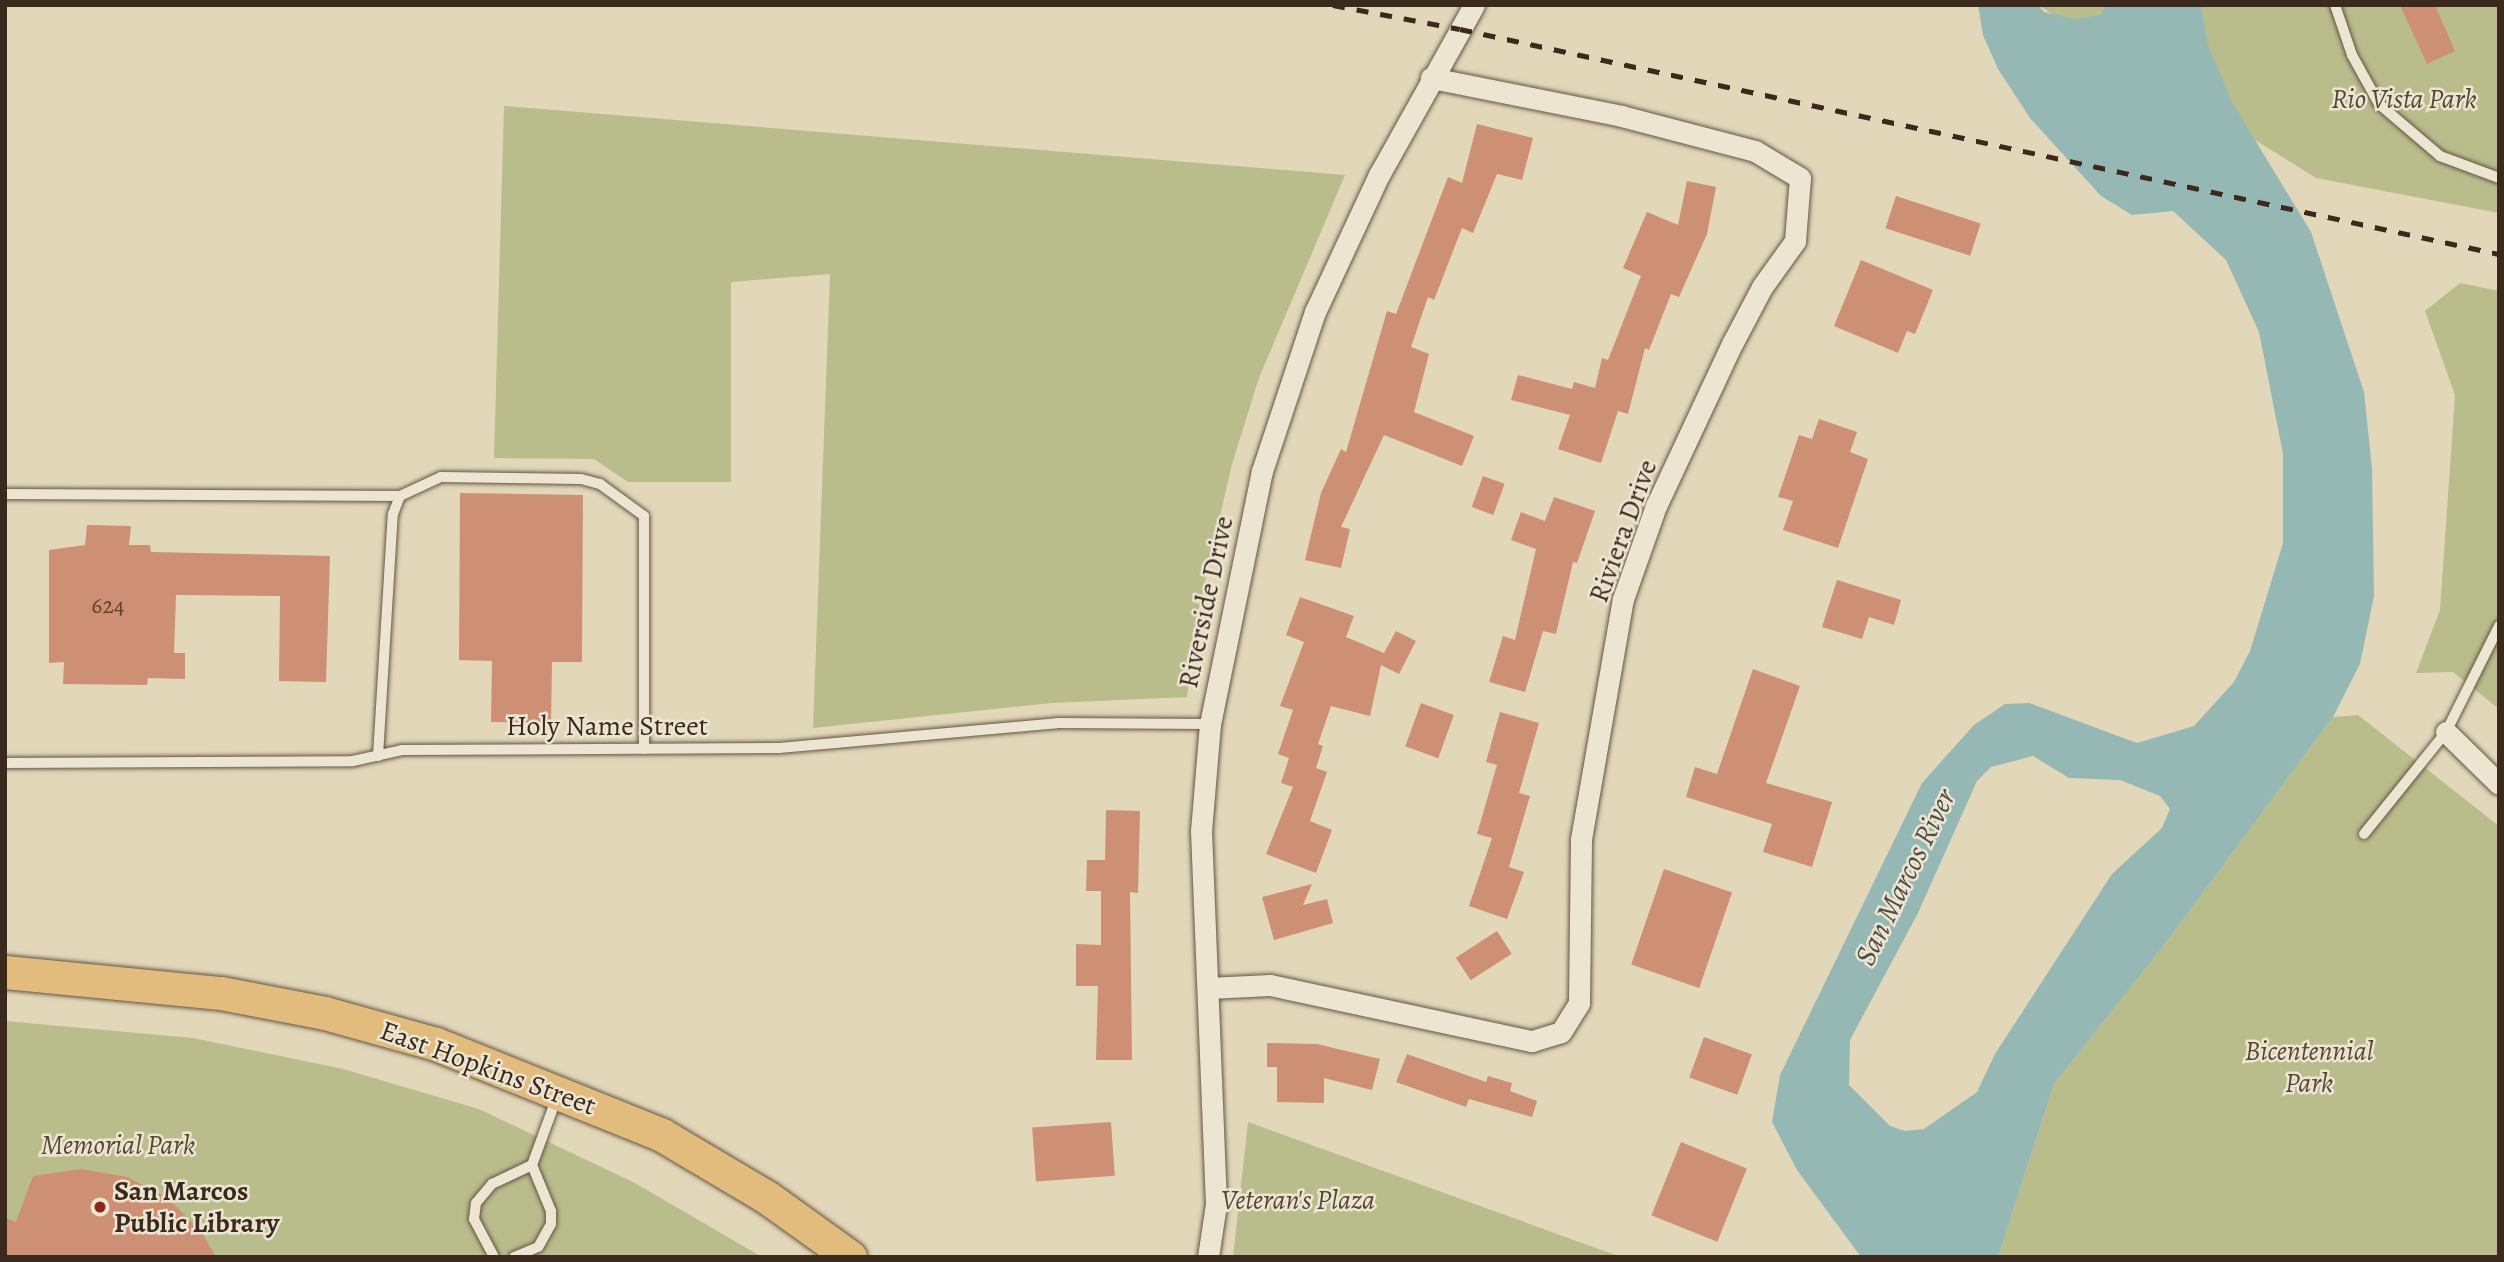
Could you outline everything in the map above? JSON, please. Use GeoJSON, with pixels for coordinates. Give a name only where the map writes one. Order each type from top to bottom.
{"type":"FeatureCollection","features":[{"type":"Feature","properties":{"kind":"main road","name":"East Hopkins Street"},"geometry":{"type":"LineString","coordinates":[[5,972],[221,993],[325,1013],[436,1044],[559,1091],[673,1141],[768,1198],[850,1257]]}},
{"type":"Feature","properties":{"kind":"street","name":"Riverside Drive"},"geometry":{"type":"LineString","coordinates":[[1208,1257],[1216,1204],[1201,831],[1209,724],[1262,471],[1311,326],[1379,175],[1474,5]]}},
{"type":"Feature","properties":{"kind":"street","name":"Riviera Drive"},"geometry":{"type":"LineString","coordinates":[[1208,988],[1270,985],[1532,1041],[1561,1032],[1579,1003],[1581,839],[1623,599],[1656,506],[1732,344],[1762,287],[1795,241],[1800,178],[1755,150],[1622,116],[1431,78]]}},
{"type":"Feature","properties":{"kind":"street"},"geometry":{"type":"LineString","coordinates":[[2445,732],[2499,784]]}},
{"type":"Feature","properties":{"kind":"lane"},"geometry":{"type":"LineString","coordinates":[[2335,5],[2352,55],[2379,104],[2440,156],[2499,178]]}},
{"type":"Feature","properties":{"kind":"lane"},"geometry":{"type":"LineString","coordinates":[[5,494],[400,496],[441,477],[581,479],[600,484],[644,516],[644,749]]}},
{"type":"Feature","properties":{"kind":"lane"},"geometry":{"type":"LineString","coordinates":[[378,756],[393,514],[400,496]]}},
{"type":"Feature","properties":{"kind":"lane"},"geometry":{"type":"LineString","coordinates":[[2364,834],[2445,732],[2499,626]]}},
{"type":"Feature","properties":{"kind":"lane","name":"Holy Name Street"},"geometry":{"type":"LineString","coordinates":[[5,763],[353,761],[402,750],[779,748],[1057,723],[1209,724]]}},
{"type":"Feature","properties":{"kind":"lane"},"geometry":{"type":"LineString","coordinates":[[514,1257],[538,1247],[551,1224],[551,1211],[532,1165],[559,1091]]}},
{"type":"Feature","properties":{"kind":"lane"},"geometry":{"type":"LineString","coordinates":[[494,1257],[477,1227],[476,1202],[492,1184],[532,1165]]}},
{"type":"Feature","properties":{"kind":"green space","name":"Rio Vista Park"},"geometry":{"type":"Polygon","coordinates":[[[2038,5],[2499,5],[2499,213],[2316,178],[2038,5]]]}},
{"type":"Feature","properties":{"kind":"green space"},"geometry":{"type":"Polygon","coordinates":[[[504,106],[1345,175],[1259,378],[1232,464],[1197,616],[1187,697],[1052,703],[813,728],[830,274],[731,282],[731,482],[628,482],[594,459],[494,458],[504,106]]]}},
{"type":"Feature","properties":{"kind":"green space"},"geometry":{"type":"Polygon","coordinates":[[[2460,283],[2499,291],[2499,709],[2453,672],[2416,673],[2440,610],[2455,395],[2425,311],[2460,283]]]}},
{"type":"Feature","properties":{"kind":"green space","name":"Bicentennial Park"},"geometry":{"type":"Polygon","coordinates":[[[2358,715],[2499,826],[2499,1257],[1998,1257],[2054,1084],[2165,944],[2333,717],[2358,715]]]}},
{"type":"Feature","properties":{"kind":"green space","name":"Memorial Park"},"geometry":{"type":"Polygon","coordinates":[[[5,1021],[193,1038],[343,1069],[479,1109],[635,1183],[762,1257],[5,1257],[5,1021]]]}},
{"type":"Feature","properties":{"kind":"green space","name":"Veteran's Plaza"},"geometry":{"type":"Polygon","coordinates":[[[1248,1122],[1621,1257],[1233,1257],[1248,1122]]]}},
{"type":"Feature","properties":{"kind":"water","name":"San Marcos River"},"geometry":{"type":"Polygon","coordinates":[[[1978,5],[2038,5],[2044,12],[2074,19],[2100,15],[2106,5],[2201,5],[2208,45],[2232,102],[2311,232],[2364,392],[2372,468],[2374,596],[2360,664],[2333,717],[2165,944],[2054,1084],[1998,1257],[1861,1257],[1797,1170],[1772,1122],[1780,1075],[1922,783],[1974,725],[2005,704],[2029,703],[2137,743],[2194,726],[2234,682],[2250,651],[2283,543],[2283,454],[2259,332],[2226,260],[2173,211],[2132,215],[2101,196],[2030,118],[1998,69],[1983,35],[1978,5]],[[2033,756],[1991,767],[1977,781],[1918,913],[1850,1040],[1849,1085],[1890,1126],[1905,1131],[1924,1129],[1977,1092],[1995,1054],[2112,874],[2162,828],[2170,809],[2160,796],[2120,780],[2069,778],[2033,756]]]}},
{"type":"Feature","properties":{"kind":"building"},"geometry":{"type":"Polygon","coordinates":[[[2400,5],[2435,5],[2455,51],[2427,64],[2400,5]]]}},
{"type":"Feature","properties":{"kind":"building"},"geometry":{"type":"Polygon","coordinates":[[[1477,124],[1533,138],[1522,180],[1497,174],[1473,233],[1462,228],[1434,300],[1428,297],[1411,347],[1429,354],[1414,412],[1474,436],[1462,466],[1384,435],[1341,527],[1350,529],[1341,568],[1305,560],[1321,493],[1341,449],[1346,452],[1387,311],[1396,314],[1448,177],[1462,183],[1477,124]]]}},
{"type":"Feature","properties":{"kind":"building"},"geometry":{"type":"Polygon","coordinates":[[[1687,181],[1716,187],[1707,234],[1679,297],[1671,294],[1649,350],[1645,348],[1628,414],[1618,411],[1601,463],[1558,449],[1570,415],[1511,400],[1518,375],[1572,389],[1574,382],[1595,388],[1602,358],[1608,360],[1641,276],[1623,268],[1647,212],[1678,225],[1687,181]]]}},
{"type":"Feature","properties":{"kind":"building"},"geometry":{"type":"Polygon","coordinates":[[[1896,196],[1981,224],[1970,256],[1885,228],[1896,196]]]}},
{"type":"Feature","properties":{"kind":"building"},"geometry":{"type":"Polygon","coordinates":[[[1861,260],[1933,290],[1915,334],[1907,331],[1898,353],[1834,326],[1861,260]]]}},
{"type":"Feature","properties":{"kind":"building"},"geometry":{"type":"Polygon","coordinates":[[[1819,419],[1857,432],[1850,452],[1868,459],[1838,548],[1783,530],[1793,501],[1778,497],[1799,435],[1812,439],[1819,419]]]}},
{"type":"Feature","properties":{"kind":"building"},"geometry":{"type":"Polygon","coordinates":[[[1483,476],[1505,484],[1493,515],[1472,507],[1483,476]]]}},
{"type":"Feature","properties":{"kind":"building"},"geometry":{"type":"Polygon","coordinates":[[[460,493],[583,495],[582,662],[552,662],[551,723],[491,722],[492,661],[459,660],[460,493]]]}},
{"type":"Feature","properties":{"kind":"building"},"geometry":{"type":"Polygon","coordinates":[[[1554,497],[1595,511],[1577,563],[1573,562],[1556,634],[1543,631],[1525,692],[1489,682],[1503,636],[1515,640],[1536,549],[1511,540],[1521,512],[1545,521],[1554,497]]]}},
{"type":"Feature","properties":{"kind":"building"},"geometry":{"type":"Polygon","coordinates":[[[87,525],[131,526],[129,545],[150,545],[151,552],[330,556],[326,682],[279,681],[280,596],[176,595],[174,653],[185,653],[185,679],[148,678],[147,685],[63,684],[64,662],[49,663],[49,550],[85,545],[87,525]]]}},
{"type":"Feature","properties":{"kind":"building"},"geometry":{"type":"Polygon","coordinates":[[[1837,580],[1901,600],[1894,625],[1869,617],[1862,639],[1822,627],[1837,580]]]}},
{"type":"Feature","properties":{"kind":"building"},"geometry":{"type":"Polygon","coordinates":[[[1300,597],[1354,616],[1346,637],[1384,653],[1396,631],[1416,641],[1399,674],[1381,665],[1370,716],[1331,706],[1318,744],[1323,746],[1316,768],[1327,772],[1310,821],[1332,830],[1316,873],[1266,854],[1293,787],[1281,783],[1289,758],[1278,754],[1293,710],[1280,706],[1304,642],[1286,635],[1300,597]]]}},
{"type":"Feature","properties":{"kind":"building"},"geometry":{"type":"Polygon","coordinates":[[[1753,669],[1800,686],[1766,783],[1832,802],[1812,867],[1763,852],[1772,824],[1686,797],[1695,767],[1717,774],[1753,669]]]}},
{"type":"Feature","properties":{"kind":"building"},"geometry":{"type":"Polygon","coordinates":[[[1421,703],[1454,715],[1438,758],[1405,746],[1421,703]]]}},
{"type":"Feature","properties":{"kind":"building"},"geometry":{"type":"Polygon","coordinates":[[[1500,712],[1539,723],[1519,793],[1530,796],[1509,867],[1524,872],[1507,919],[1469,906],[1492,838],[1477,834],[1497,765],[1486,762],[1500,712]]]}},
{"type":"Feature","properties":{"kind":"building"},"geometry":{"type":"Polygon","coordinates":[[[1106,810],[1140,811],[1138,893],[1130,892],[1132,1060],[1096,1060],[1098,986],[1076,986],[1076,944],[1101,945],[1101,891],[1086,891],[1087,860],[1105,860],[1106,810]]]}},
{"type":"Feature","properties":{"kind":"building"},"geometry":{"type":"Polygon","coordinates":[[[1664,869],[1732,892],[1699,988],[1631,964],[1664,869]]]}},
{"type":"Feature","properties":{"kind":"building"},"geometry":{"type":"Polygon","coordinates":[[[1312,884],[1303,905],[1327,899],[1333,923],[1274,940],[1262,897],[1312,884]]]}},
{"type":"Feature","properties":{"kind":"building"},"geometry":{"type":"Polygon","coordinates":[[[1497,931],[1512,954],[1471,980],[1456,958],[1497,931]]]}},
{"type":"Feature","properties":{"kind":"building"},"geometry":{"type":"Polygon","coordinates":[[[1704,1037],[1752,1054],[1737,1095],[1689,1077],[1704,1037]]]}},
{"type":"Feature","properties":{"kind":"building"},"geometry":{"type":"Polygon","coordinates":[[[1267,1043],[1317,1044],[1380,1059],[1372,1090],[1324,1078],[1324,1103],[1277,1102],[1277,1067],[1267,1067],[1267,1043]]]}},
{"type":"Feature","properties":{"kind":"building"},"geometry":{"type":"Polygon","coordinates":[[[1407,1054],[1486,1082],[1488,1076],[1512,1083],[1510,1091],[1537,1101],[1532,1117],[1469,1099],[1466,1107],[1396,1082],[1407,1054]]]}},
{"type":"Feature","properties":{"kind":"building"},"geometry":{"type":"Polygon","coordinates":[[[1111,1122],[1115,1176],[1036,1181],[1032,1128],[1111,1122]]]}},
{"type":"Feature","properties":{"kind":"building"},"geometry":{"type":"Polygon","coordinates":[[[1681,1142],[1747,1169],[1717,1242],[1651,1215],[1681,1142]]]}},
{"type":"Feature","properties":{"kind":"building","name":"San Marcos Public Library"},"geometry":{"type":"Polygon","coordinates":[[[81,1169],[127,1177],[169,1199],[202,1233],[216,1257],[5,1257],[5,1218],[16,1222],[33,1176],[81,1169]]]}},
{"type":"Feature","properties":{"kind":"railway"},"geometry":{"type":"LineString","coordinates":[[1333,5],[1460,29],[2499,254]]}},
{"type":"Feature","properties":{"kind":"place","name":"San Marcos Public Library"},"geometry":{"type":"Point","coordinates":[100,1207]}}]}
